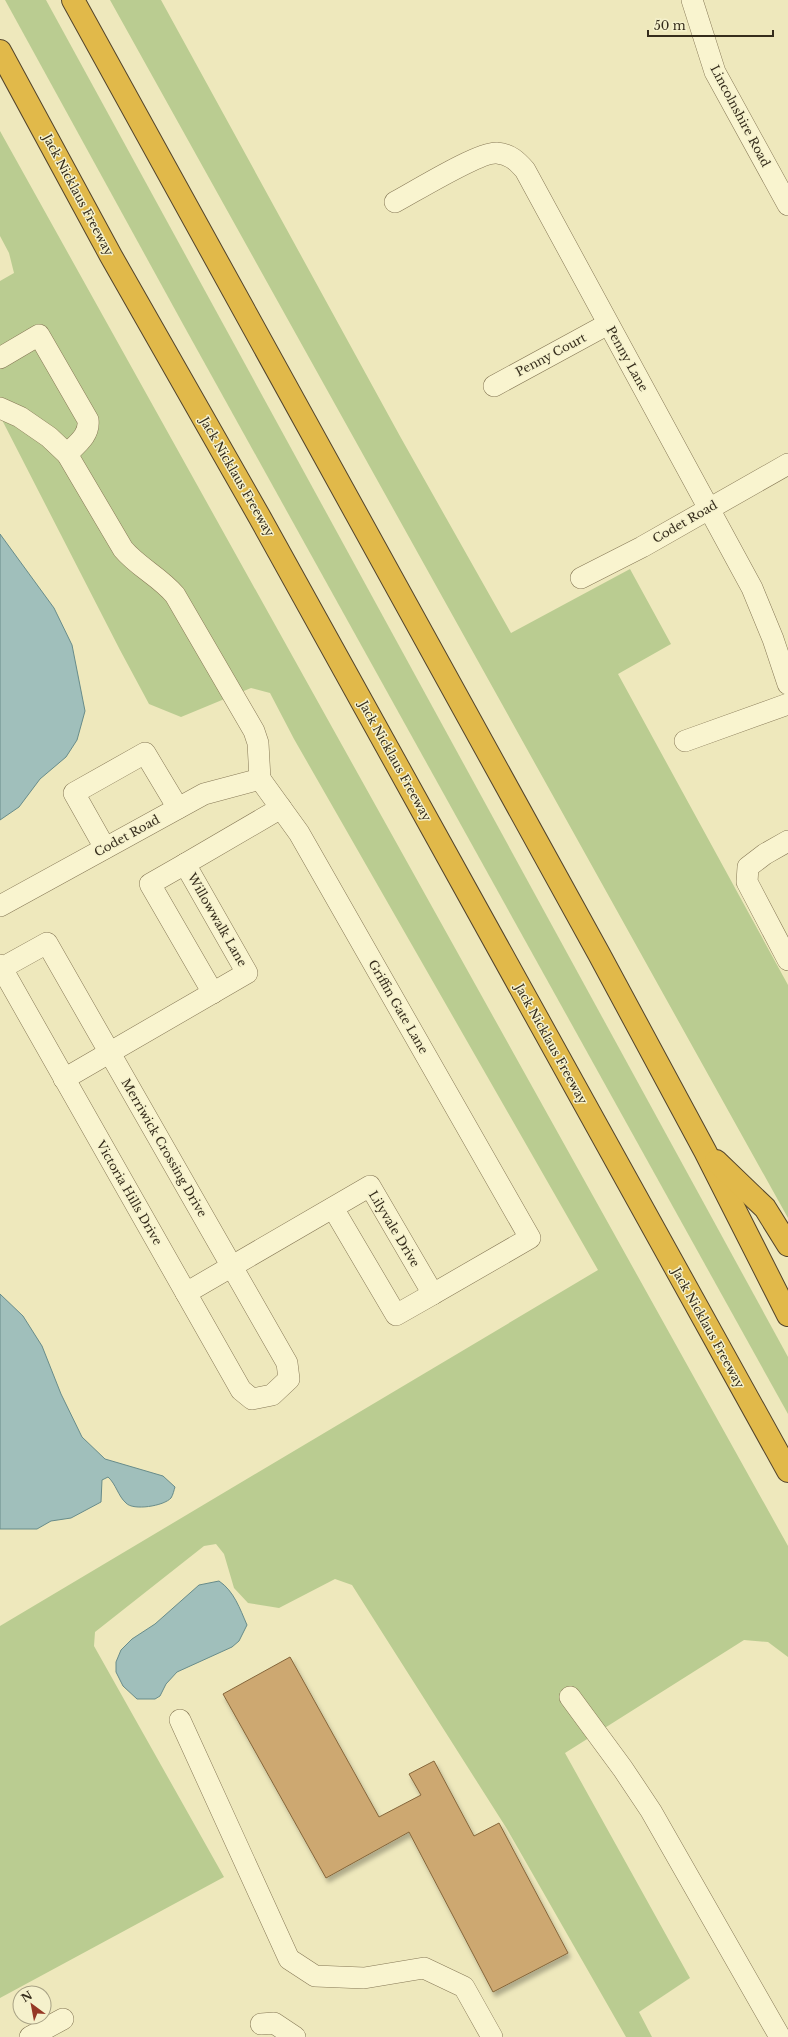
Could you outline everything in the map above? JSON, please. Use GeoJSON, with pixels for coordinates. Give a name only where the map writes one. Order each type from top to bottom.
{"type":"FeatureCollection","features":[{"type":"Feature","properties":{"kind":"highway"},"geometry":{"type":"LineString","coordinates":[[73,0],[318,447],[599,954],[705,1151],[788,1315]]}},
{"type":"Feature","properties":{"kind":"highway","name":"Jack Nicklaus Freeway"},"geometry":{"type":"LineString","coordinates":[[0,51],[111,256],[259,516],[788,1471]]}},
{"type":"Feature","properties":{"kind":"highway"},"geometry":{"type":"LineString","coordinates":[[705,1151],[765,1208],[788,1245]]}},
{"type":"Feature","properties":{"kind":"street","name":"Lincolnshire Road"},"geometry":{"type":"LineString","coordinates":[[692,0],[715,72],[788,205]]}},
{"type":"Feature","properties":{"kind":"street","name":"Penny Lane"},"geometry":{"type":"LineString","coordinates":[[395,202],[479,157],[496,152],[513,157],[525,170],[752,588],[773,638],[788,684]]}},
{"type":"Feature","properties":{"kind":"street","name":"Penny Court"},"geometry":{"type":"LineString","coordinates":[[494,386],[608,324]]}},
{"type":"Feature","properties":{"kind":"street"},"geometry":{"type":"LineString","coordinates":[[0,358],[39,335],[88,420],[89,428],[85,436],[67,454]]}},
{"type":"Feature","properties":{"kind":"street"},"geometry":{"type":"LineString","coordinates":[[0,408],[20,417],[49,437],[67,454],[123,549],[131,559],[164,583],[175,595],[254,731],[258,743],[260,779]]}},
{"type":"Feature","properties":{"kind":"street","name":"Codet Road"},"geometry":{"type":"LineString","coordinates":[[580,578],[642,547],[788,464]]}},
{"type":"Feature","properties":{"kind":"street"},"geometry":{"type":"LineString","coordinates":[[685,740],[788,704]]}},
{"type":"Feature","properties":{"kind":"street"},"geometry":{"type":"LineString","coordinates":[[105,848],[74,794],[145,753],[178,808]]}},
{"type":"Feature","properties":{"kind":"street","name":"Codet Road"},"geometry":{"type":"LineString","coordinates":[[0,906],[204,794],[260,779]]}},
{"type":"Feature","properties":{"kind":"street","name":"Griffin Gate Lane"},"geometry":{"type":"LineString","coordinates":[[260,779],[299,833],[530,1238],[433,1294]]}},
{"type":"Feature","properties":{"kind":"street","name":"Willowwalk Lane"},"geometry":{"type":"LineString","coordinates":[[64,1078],[110,1053],[247,973],[185,864],[281,808]]}},
{"type":"Feature","properties":{"kind":"street"},"geometry":{"type":"LineString","coordinates":[[788,841],[748,866],[747,882],[788,960]]}},
{"type":"Feature","properties":{"kind":"street"},"geometry":{"type":"LineString","coordinates":[[185,864],[150,884],[213,993]]}},
{"type":"Feature","properties":{"kind":"street","name":"Merriwick Crossing Drive"},"geometry":{"type":"LineString","coordinates":[[1,967],[47,943],[287,1363],[289,1379],[272,1395]]}},
{"type":"Feature","properties":{"kind":"street","name":"Victoria Hills Drive"},"geometry":{"type":"LineString","coordinates":[[1,967],[241,1390],[252,1399],[272,1395]]}},
{"type":"Feature","properties":{"kind":"street","name":"Lilyvale Drive"},"geometry":{"type":"LineString","coordinates":[[186,1293],[370,1186],[433,1294]]}},
{"type":"Feature","properties":{"kind":"street"},"geometry":{"type":"LineString","coordinates":[[333,1208],[396,1315],[433,1294]]}},
{"type":"Feature","properties":{"kind":"street"},"geometry":{"type":"LineString","coordinates":[[570,1697],[651,1810],[780,2037]]}},
{"type":"Feature","properties":{"kind":"street"},"geometry":{"type":"LineString","coordinates":[[180,1720],[289,1959],[315,1976],[364,1978],[424,1968],[464,1987],[492,2037]]}},
{"type":"Feature","properties":{"kind":"street"},"geometry":{"type":"LineString","coordinates":[[30,2037],[63,2019]]}},
{"type":"Feature","properties":{"kind":"street"},"geometry":{"type":"LineString","coordinates":[[261,2024],[274,2023],[295,2037]]}},
{"type":"Feature","properties":{"kind":"green space"},"geometry":{"type":"Polygon","coordinates":[[[5,0],[46,0],[788,1357],[788,1414],[184,326],[5,0]]]}},
{"type":"Feature","properties":{"kind":"green space"},"geometry":{"type":"Polygon","coordinates":[[[110,0],[161,0],[401,438],[511,633],[630,569],[671,644],[618,674],[788,985],[788,1218],[110,0]]]}},
{"type":"Feature","properties":{"kind":"green space"},"geometry":{"type":"Polygon","coordinates":[[[0,131],[788,1546],[788,1657],[768,1642],[744,1640],[565,1753],[690,1978],[639,2012],[652,2037],[626,2037],[507,1829],[352,1585],[335,1579],[279,1608],[248,1603],[234,1588],[224,1554],[216,1544],[204,1546],[95,1632],[94,1646],[224,1877],[24,1985],[12,1985],[12,1992],[0,1998],[0,1626],[598,1270],[294,739],[270,693],[251,688],[181,717],[149,704],[0,416],[0,281],[14,273],[9,253],[0,236],[0,131]]]}},
{"type":"Feature","properties":{"kind":"water"},"geometry":{"type":"Polygon","coordinates":[[[0,534],[54,608],[72,645],[85,711],[77,740],[66,757],[40,779],[19,807],[0,820],[0,534]]]}},
{"type":"Feature","properties":{"kind":"water"},"geometry":{"type":"Polygon","coordinates":[[[0,1294],[23,1316],[42,1346],[61,1394],[82,1437],[105,1459],[163,1476],[175,1487],[171,1498],[156,1505],[135,1507],[123,1500],[108,1477],[102,1480],[101,1502],[71,1518],[51,1521],[37,1529],[0,1529],[0,1294]]]}},
{"type":"Feature","properties":{"kind":"water"},"geometry":{"type":"Polygon","coordinates":[[[219,1581],[233,1595],[247,1625],[239,1641],[232,1647],[177,1672],[166,1684],[160,1696],[155,1699],[137,1699],[123,1686],[116,1672],[116,1662],[121,1650],[132,1639],[155,1624],[199,1585],[219,1581]]]}},
{"type":"Feature","properties":{"kind":"building"},"geometry":{"type":"Polygon","coordinates":[[[290,1657],[379,1817],[421,1795],[409,1774],[434,1761],[474,1836],[499,1823],[568,1953],[493,1992],[409,1832],[326,1878],[223,1694],[290,1657]]]}}]}
